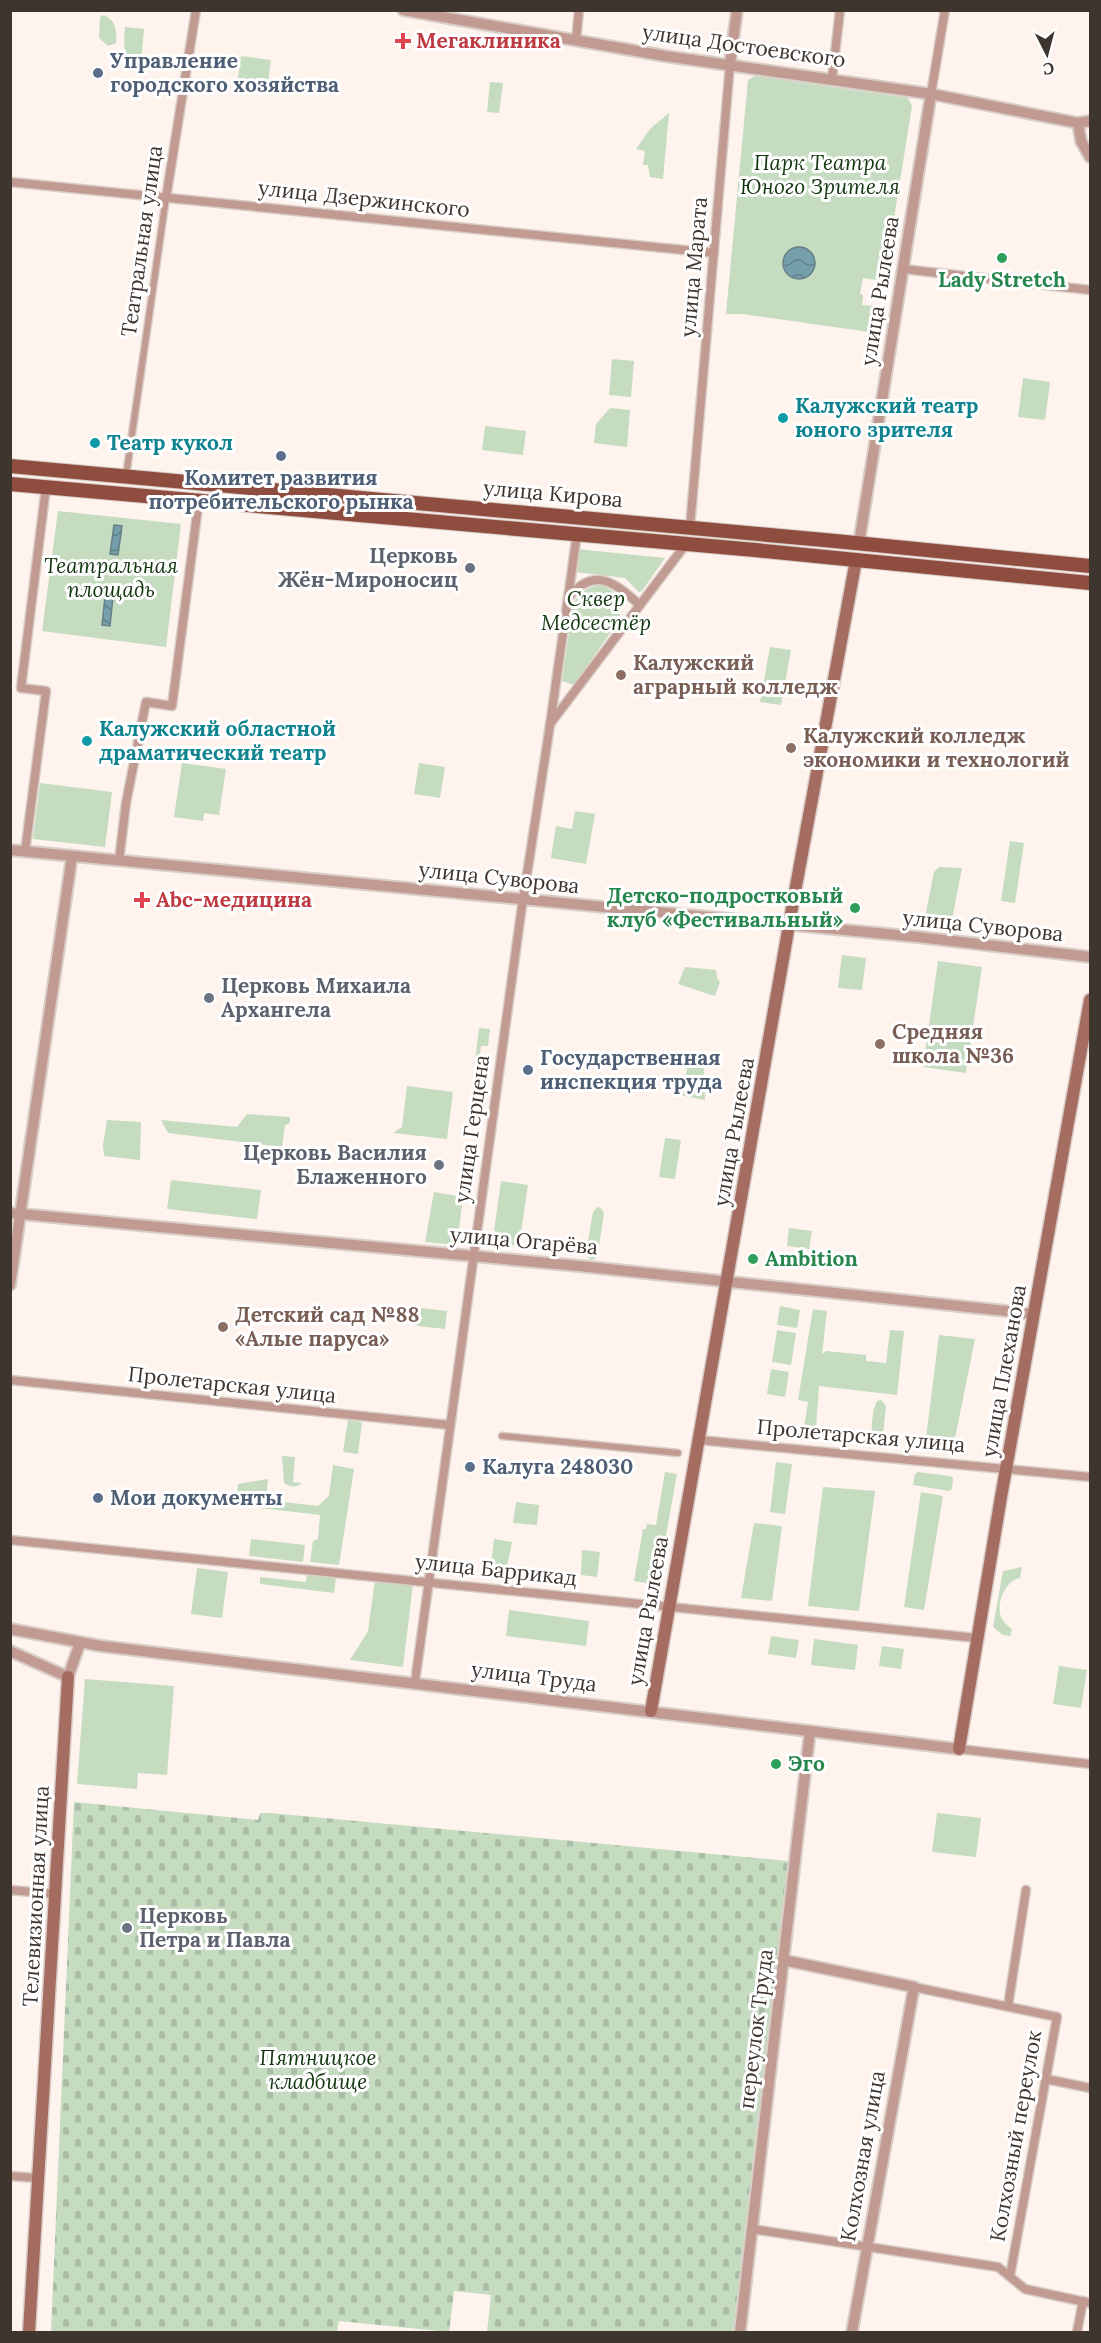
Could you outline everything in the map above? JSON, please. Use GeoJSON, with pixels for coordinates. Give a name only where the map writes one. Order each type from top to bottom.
{"type":"FeatureCollection","features":[{"type":"Feature","properties":{"kind":"main road","name":"улица Кирова"},"geometry":{"type":"LineString","coordinates":[[10,466],[690,527],[1090,566]]}},
{"type":"Feature","properties":{"kind":"main road","name":"улица Кирова"},"geometry":{"type":"LineString","coordinates":[[10,484],[199,499],[1090,583]]}},
{"type":"Feature","properties":{"kind":"main road"},"geometry":{"type":"LineString","coordinates":[[856,560],[860,543]]}},
{"type":"Feature","properties":{"kind":"main road","name":"улица Рылеева"},"geometry":{"type":"LineString","coordinates":[[651,1711],[856,560]]}},
{"type":"Feature","properties":{"kind":"main road","name":"улица Плеханова"},"geometry":{"type":"LineString","coordinates":[[959,1749],[1006,1468],[1090,1000]]}},
{"type":"Feature","properties":{"kind":"main road","name":"Телевизионная улица"},"geometry":{"type":"LineString","coordinates":[[29,2332],[68,1677]]}},
{"type":"Feature","properties":{"kind":"street","name":"Театральная улица"},"geometry":{"type":"LineString","coordinates":[[126,476],[196,10]]}},
{"type":"Feature","properties":{"kind":"street","name":"улица Достоевского"},"geometry":{"type":"LineString","coordinates":[[404,10],[665,56],[931,94],[1078,123],[1090,121]]}},
{"type":"Feature","properties":{"kind":"street"},"geometry":{"type":"LineString","coordinates":[[576,40],[579,10]]}},
{"type":"Feature","properties":{"kind":"street","name":"улица Марата"},"geometry":{"type":"LineString","coordinates":[[690,527],[736,10]]}},
{"type":"Feature","properties":{"kind":"street"},"geometry":{"type":"LineString","coordinates":[[832,79],[840,10]]}},
{"type":"Feature","properties":{"kind":"street","name":"улица Рылеева"},"geometry":{"type":"LineString","coordinates":[[860,543],[945,10]]}},
{"type":"Feature","properties":{"kind":"street"},"geometry":{"type":"LineString","coordinates":[[1078,123],[1081,141],[1090,157]]}},
{"type":"Feature","properties":{"kind":"street","name":"улица Дзержинского"},"geometry":{"type":"LineString","coordinates":[[10,182],[714,253]]}},
{"type":"Feature","properties":{"kind":"street"},"geometry":{"type":"LineString","coordinates":[[903,269],[1090,290]]}},
{"type":"Feature","properties":{"kind":"street"},"geometry":{"type":"LineString","coordinates":[[25,852],[46,691],[21,688],[46,487]]}},
{"type":"Feature","properties":{"kind":"street"},"geometry":{"type":"LineString","coordinates":[[118,861],[126,803],[146,702],[172,706],[199,499]]}},
{"type":"Feature","properties":{"kind":"street","name":"улица Герцена"},"geometry":{"type":"LineString","coordinates":[[415,1682],[522,900],[550,724],[576,534]]}},
{"type":"Feature","properties":{"kind":"street","name":"улица Герцена"},"geometry":{"type":"LineString","coordinates":[[550,724],[686,544]]}},
{"type":"Feature","properties":{"kind":"street"},"geometry":{"type":"LineString","coordinates":[[568,599],[584,583],[591,580],[607,580],[640,605]]}},
{"type":"Feature","properties":{"kind":"street","name":"улица Суворова"},"geometry":{"type":"LineString","coordinates":[[10,850],[929,939],[1090,957]]}},
{"type":"Feature","properties":{"kind":"street"},"geometry":{"type":"LineString","coordinates":[[10,1285],[16,1214],[72,856]]}},
{"type":"Feature","properties":{"kind":"street","name":"улица Огарёва"},"geometry":{"type":"LineString","coordinates":[[16,1214],[473,1256],[1034,1314]]}},
{"type":"Feature","properties":{"kind":"street","name":"Пролетарская улица"},"geometry":{"type":"LineString","coordinates":[[10,1380],[450,1425]]}},
{"type":"Feature","properties":{"kind":"street"},"geometry":{"type":"LineString","coordinates":[[502,1436],[678,1453]]}},
{"type":"Feature","properties":{"kind":"street","name":"Пролетарская улица"},"geometry":{"type":"LineString","coordinates":[[699,1440],[1090,1477]]}},
{"type":"Feature","properties":{"kind":"street","name":"улица Баррикад"},"geometry":{"type":"LineString","coordinates":[[10,1540],[977,1638]]}},
{"type":"Feature","properties":{"kind":"street","name":"улица Труда"},"geometry":{"type":"LineString","coordinates":[[10,1629],[80,1643],[1090,1764]]}},
{"type":"Feature","properties":{"kind":"street"},"geometry":{"type":"LineString","coordinates":[[10,1651],[68,1677],[80,1643]]}},
{"type":"Feature","properties":{"kind":"street","name":"переулок Труда"},"geometry":{"type":"LineString","coordinates":[[740,2332],[810,1731]]}},
{"type":"Feature","properties":{"kind":"street"},"geometry":{"type":"LineString","coordinates":[[10,1890],[55,1894]]}},
{"type":"Feature","properties":{"kind":"street","name":"Колхозный переулок"},"geometry":{"type":"LineString","coordinates":[[1008,2006],[1026,1890]]}},
{"type":"Feature","properties":{"kind":"street","name":"Колхозный переулок"},"geometry":{"type":"LineString","coordinates":[[783,1960],[1057,2018],[1010,2276]]}},
{"type":"Feature","properties":{"kind":"street","name":"Колхозная улица"},"geometry":{"type":"LineString","coordinates":[[852,2332],[914,1987]]}},
{"type":"Feature","properties":{"kind":"street"},"geometry":{"type":"LineString","coordinates":[[1046,2079],[1090,2088]]}},
{"type":"Feature","properties":{"kind":"street"},"geometry":{"type":"LineString","coordinates":[[10,2176],[38,2178]]}},
{"type":"Feature","properties":{"kind":"street","name":"Колхозный переулок"},"geometry":{"type":"LineString","coordinates":[[752,2229],[998,2266],[1026,2289],[1087,2302]]}},
{"type":"Feature","properties":{"kind":"street"},"geometry":{"type":"LineString","coordinates":[[1077,2332],[1087,2302]]}},
{"type":"Feature","properties":{"kind":"green space"},"geometry":{"type":"Polygon","coordinates":[[[104,15],[111,20],[116,30],[116,43],[108,46],[99,38],[100,17],[104,15]]]}},
{"type":"Feature","properties":{"kind":"green space"},"geometry":{"type":"Polygon","coordinates":[[[125,27],[144,29],[141,61],[127,54],[124,44],[125,27]]]}},
{"type":"Feature","properties":{"kind":"green space"},"geometry":{"type":"Polygon","coordinates":[[[241,56],[271,60],[268,82],[238,78],[241,56]]]}},
{"type":"Feature","properties":{"kind":"green space","name":"Парк Театра Юного Зрителя"},"geometry":{"type":"Polygon","coordinates":[[[755,76],[908,98],[912,106],[884,281],[863,278],[860,294],[863,295],[862,305],[880,306],[876,333],[742,314],[726,314],[748,80],[755,76]]]}},
{"type":"Feature","properties":{"kind":"green space"},"geometry":{"type":"Polygon","coordinates":[[[490,82],[503,83],[499,113],[487,112],[490,82]]]}},
{"type":"Feature","properties":{"kind":"green space"},"geometry":{"type":"Polygon","coordinates":[[[669,113],[663,179],[650,177],[648,165],[643,165],[645,151],[636,149],[650,129],[669,113]]]}},
{"type":"Feature","properties":{"kind":"green space"},"geometry":{"type":"Polygon","coordinates":[[[612,359],[634,361],[631,397],[609,395],[612,359]]]}},
{"type":"Feature","properties":{"kind":"green space"},"geometry":{"type":"Polygon","coordinates":[[[1023,378],[1050,382],[1045,420],[1018,417],[1023,378]]]}},
{"type":"Feature","properties":{"kind":"green space"},"geometry":{"type":"Polygon","coordinates":[[[610,408],[630,410],[627,447],[594,443],[596,424],[610,408]]]}},
{"type":"Feature","properties":{"kind":"green space"},"geometry":{"type":"Polygon","coordinates":[[[485,426],[526,431],[523,455],[482,450],[485,426]]]}},
{"type":"Feature","properties":{"kind":"green space","name":"Театральная площадь"},"geometry":{"type":"Polygon","coordinates":[[[58,511],[181,524],[166,647],[42,631],[58,511]]]}},
{"type":"Feature","properties":{"kind":"green space","name":"Сквер Медсестёр"},"geometry":{"type":"Polygon","coordinates":[[[577,549],[665,558],[639,592],[625,578],[575,572],[577,549]]]}},
{"type":"Feature","properties":{"kind":"green space","name":"Сквер Медсестёр"},"geometry":{"type":"Polygon","coordinates":[[[600,585],[612,590],[618,598],[619,620],[574,685],[562,681],[573,604],[584,591],[600,585]]]}},
{"type":"Feature","properties":{"kind":"green space"},"geometry":{"type":"Polygon","coordinates":[[[770,647],[791,650],[781,705],[760,702],[770,647]]]}},
{"type":"Feature","properties":{"kind":"green space"},"geometry":{"type":"Polygon","coordinates":[[[182,763],[226,769],[219,815],[204,813],[203,821],[174,817],[182,763]]]}},
{"type":"Feature","properties":{"kind":"green space"},"geometry":{"type":"Polygon","coordinates":[[[419,763],[445,767],[440,798],[414,794],[419,763]]]}},
{"type":"Feature","properties":{"kind":"green space"},"geometry":{"type":"Polygon","coordinates":[[[40,783],[112,792],[105,847],[33,839],[40,783]]]}},
{"type":"Feature","properties":{"kind":"green space"},"geometry":{"type":"Polygon","coordinates":[[[575,811],[595,814],[586,864],[551,858],[556,826],[572,829],[575,811]]]}},
{"type":"Feature","properties":{"kind":"green space"},"geometry":{"type":"Polygon","coordinates":[[[1010,841],[1024,843],[1015,903],[1001,901],[1010,841]]]}},
{"type":"Feature","properties":{"kind":"green space"},"geometry":{"type":"Polygon","coordinates":[[[939,867],[962,868],[951,925],[924,922],[934,872],[939,867]]]}},
{"type":"Feature","properties":{"kind":"green space"},"geometry":{"type":"Polygon","coordinates":[[[842,955],[866,958],[862,990],[838,988],[842,955]]]}},
{"type":"Feature","properties":{"kind":"green space"},"geometry":{"type":"Polygon","coordinates":[[[938,961],[982,967],[966,1073],[923,1067],[938,961]]]}},
{"type":"Feature","properties":{"kind":"green space"},"geometry":{"type":"Polygon","coordinates":[[[685,967],[716,970],[720,982],[715,996],[678,984],[685,967]]]}},
{"type":"Feature","properties":{"kind":"green space"},"geometry":{"type":"Polygon","coordinates":[[[479,1028],[490,1029],[488,1046],[481,1046],[478,1070],[474,1070],[479,1028]]]}},
{"type":"Feature","properties":{"kind":"green space"},"geometry":{"type":"Polygon","coordinates":[[[689,1052],[703,1054],[705,1100],[683,1096],[689,1052]]]}},
{"type":"Feature","properties":{"kind":"green space"},"geometry":{"type":"Polygon","coordinates":[[[407,1086],[453,1092],[447,1139],[393,1133],[402,1127],[407,1086]]]}},
{"type":"Feature","properties":{"kind":"green space"},"geometry":{"type":"Polygon","coordinates":[[[247,1114],[290,1117],[290,1123],[285,1125],[282,1147],[168,1133],[161,1120],[237,1127],[247,1114]]]}},
{"type":"Feature","properties":{"kind":"green space"},"geometry":{"type":"Polygon","coordinates":[[[107,1120],[141,1122],[140,1160],[104,1156],[103,1145],[107,1120]]]}},
{"type":"Feature","properties":{"kind":"green space"},"geometry":{"type":"Polygon","coordinates":[[[665,1138],[681,1140],[675,1179],[659,1177],[665,1138]]]}},
{"type":"Feature","properties":{"kind":"green space"},"geometry":{"type":"Polygon","coordinates":[[[171,1180],[261,1190],[257,1219],[167,1209],[171,1180]]]}},
{"type":"Feature","properties":{"kind":"green space"},"geometry":{"type":"Polygon","coordinates":[[[501,1181],[528,1185],[519,1246],[498,1244],[499,1232],[494,1231],[501,1181]]]}},
{"type":"Feature","properties":{"kind":"green space"},"geometry":{"type":"Polygon","coordinates":[[[434,1192],[463,1197],[457,1245],[425,1242],[434,1192]]]}},
{"type":"Feature","properties":{"kind":"green space"},"geometry":{"type":"Polygon","coordinates":[[[600,1207],[604,1213],[598,1253],[596,1258],[591,1260],[587,1257],[586,1252],[593,1212],[600,1207]]]}},
{"type":"Feature","properties":{"kind":"green space"},"geometry":{"type":"Polygon","coordinates":[[[789,1228],[812,1231],[809,1249],[787,1246],[789,1228]]]}},
{"type":"Feature","properties":{"kind":"green space"},"geometry":{"type":"Polygon","coordinates":[[[780,1306],[800,1310],[797,1328],[777,1325],[780,1306]]]}},
{"type":"Feature","properties":{"kind":"green space"},"geometry":{"type":"Polygon","coordinates":[[[421,1308],[447,1311],[445,1329],[418,1326],[410,1321],[421,1308]]]}},
{"type":"Feature","properties":{"kind":"green space"},"geometry":{"type":"Polygon","coordinates":[[[813,1309],[827,1311],[822,1354],[826,1351],[866,1355],[866,1361],[886,1363],[890,1330],[904,1331],[897,1395],[819,1386],[816,1429],[804,1428],[808,1402],[798,1400],[813,1309]]]}},
{"type":"Feature","properties":{"kind":"green space"},"geometry":{"type":"Polygon","coordinates":[[[777,1330],[796,1333],[791,1365],[772,1362],[777,1330]]]}},
{"type":"Feature","properties":{"kind":"green space"},"geometry":{"type":"Polygon","coordinates":[[[939,1335],[975,1339],[953,1448],[925,1446],[939,1335]]]}},
{"type":"Feature","properties":{"kind":"green space"},"geometry":{"type":"Polygon","coordinates":[[[771,1369],[789,1372],[785,1397],[767,1394],[771,1369]]]}},
{"type":"Feature","properties":{"kind":"green space"},"geometry":{"type":"Polygon","coordinates":[[[881,1400],[886,1406],[883,1435],[877,1442],[872,1439],[872,1420],[877,1401],[881,1400]]]}},
{"type":"Feature","properties":{"kind":"green space"},"geometry":{"type":"Polygon","coordinates":[[[348,1420],[362,1422],[358,1454],[343,1452],[348,1420]]]}},
{"type":"Feature","properties":{"kind":"green space"},"geometry":{"type":"Polygon","coordinates":[[[282,1456],[295,1457],[293,1482],[302,1483],[300,1485],[293,1486],[284,1483],[282,1456]]]}},
{"type":"Feature","properties":{"kind":"green space"},"geometry":{"type":"Polygon","coordinates":[[[776,1462],[792,1464],[785,1514],[770,1512],[776,1462]]]}},
{"type":"Feature","properties":{"kind":"green space"},"geometry":{"type":"Polygon","coordinates":[[[333,1465],[354,1469],[339,1565],[310,1562],[313,1541],[318,1539],[320,1515],[235,1505],[238,1484],[268,1479],[266,1500],[318,1506],[329,1496],[333,1465]]]}},
{"type":"Feature","properties":{"kind":"green space"},"geometry":{"type":"Polygon","coordinates":[[[665,1472],[677,1474],[657,1585],[634,1581],[643,1529],[646,1529],[647,1524],[656,1525],[665,1472]]]}},
{"type":"Feature","properties":{"kind":"green space"},"geometry":{"type":"Polygon","coordinates":[[[918,1472],[950,1476],[953,1478],[952,1489],[949,1491],[913,1485],[915,1474],[918,1472]]]}},
{"type":"Feature","properties":{"kind":"green space"},"geometry":{"type":"Polygon","coordinates":[[[823,1487],[875,1491],[859,1611],[808,1606],[823,1487]]]}},
{"type":"Feature","properties":{"kind":"green space"},"geometry":{"type":"Polygon","coordinates":[[[921,1492],[943,1496],[924,1610],[904,1607],[921,1492]]]}},
{"type":"Feature","properties":{"kind":"green space"},"geometry":{"type":"Polygon","coordinates":[[[516,1502],[539,1505],[537,1525],[513,1523],[516,1502]]]}},
{"type":"Feature","properties":{"kind":"green space"},"geometry":{"type":"Polygon","coordinates":[[[754,1523],[782,1526],[772,1601],[741,1598],[754,1523]]]}},
{"type":"Feature","properties":{"kind":"green space"},"geometry":{"type":"Polygon","coordinates":[[[251,1539],[305,1545],[303,1562],[249,1556],[251,1539]]]}},
{"type":"Feature","properties":{"kind":"green space"},"geometry":{"type":"Polygon","coordinates":[[[494,1539],[512,1542],[507,1567],[491,1565],[494,1539]]]}},
{"type":"Feature","properties":{"kind":"green space"},"geometry":{"type":"Polygon","coordinates":[[[582,1550],[600,1552],[597,1577],[581,1575],[582,1550]]]}},
{"type":"Feature","properties":{"kind":"green space"},"geometry":{"type":"Polygon","coordinates":[[[1022,1567],[1020,1578],[1007,1587],[1002,1597],[1001,1616],[1012,1629],[1010,1636],[1003,1635],[993,1627],[1003,1571],[1022,1567]]]}},
{"type":"Feature","properties":{"kind":"green space"},"geometry":{"type":"Polygon","coordinates":[[[197,1568],[228,1572],[222,1618],[191,1614],[197,1568]]]}},
{"type":"Feature","properties":{"kind":"green space"},"geometry":{"type":"Polygon","coordinates":[[[307,1574],[336,1577],[334,1593],[260,1584],[260,1577],[306,1582],[307,1574]]]}},
{"type":"Feature","properties":{"kind":"green space"},"geometry":{"type":"Polygon","coordinates":[[[375,1579],[413,1584],[403,1667],[350,1660],[368,1631],[375,1579]]]}},
{"type":"Feature","properties":{"kind":"green space"},"geometry":{"type":"Polygon","coordinates":[[[509,1610],[589,1621],[586,1646],[506,1636],[509,1610]]]}},
{"type":"Feature","properties":{"kind":"green space"},"geometry":{"type":"Polygon","coordinates":[[[771,1636],[799,1640],[796,1658],[768,1654],[771,1636]]]}},
{"type":"Feature","properties":{"kind":"green space"},"geometry":{"type":"Polygon","coordinates":[[[814,1639],[858,1645],[855,1670],[811,1665],[814,1639]]]}},
{"type":"Feature","properties":{"kind":"green space"},"geometry":{"type":"Polygon","coordinates":[[[882,1646],[904,1649],[901,1669],[879,1666],[882,1646]]]}},
{"type":"Feature","properties":{"kind":"green space"},"geometry":{"type":"Polygon","coordinates":[[[1059,1666],[1087,1670],[1081,1708],[1053,1704],[1059,1666]]]}},
{"type":"Feature","properties":{"kind":"green space"},"geometry":{"type":"Polygon","coordinates":[[[85,1679],[174,1686],[167,1775],[138,1773],[137,1789],[77,1784],[85,1679]]]}},
{"type":"Feature","properties":{"kind":"green space","name":"Пятницкое кладбище"},"geometry":{"type":"Polygon","coordinates":[[[74,1802],[258,1820],[260,1813],[270,1813],[788,1861],[733,2332],[487,2332],[491,2295],[454,2291],[449,2332],[339,2321],[337,2332],[51,2332],[74,1802]]]}},
{"type":"Feature","properties":{"kind":"green space"},"geometry":{"type":"Polygon","coordinates":[[[937,1813],[981,1818],[976,1857],[932,1852],[937,1813]]]}},
{"type":"Feature","properties":{"kind":"water"},"geometry":{"type":"Polygon","coordinates":[[[799,247],[810,252],[815,263],[810,274],[799,279],[788,274],[783,263],[788,252],[799,247]]]}},
{"type":"Feature","properties":{"kind":"water"},"geometry":{"type":"Polygon","coordinates":[[[114,525],[122,526],[118,555],[110,554],[114,525]]]}},
{"type":"Feature","properties":{"kind":"water"},"geometry":{"type":"Polygon","coordinates":[[[105,597],[113,597],[110,626],[102,625],[105,597]]]}},
{"type":"Feature","properties":{"kind":"place","name":"Мегаклиника"},"geometry":{"type":"Point","coordinates":[403,41]}},
{"type":"Feature","properties":{"kind":"place","name":"Управление городского хозяйства"},"geometry":{"type":"Point","coordinates":[98,73]}},
{"type":"Feature","properties":{"kind":"place","name":"Lady Stretch"},"geometry":{"type":"Point","coordinates":[1002,258]}},
{"type":"Feature","properties":{"kind":"place","name":"Калужский театр юного зрителя"},"geometry":{"type":"Point","coordinates":[783,418]}},
{"type":"Feature","properties":{"kind":"place","name":"Театр кукол"},"geometry":{"type":"Point","coordinates":[95,443]}},
{"type":"Feature","properties":{"kind":"place","name":"Комитет развития потребительского рынка"},"geometry":{"type":"Point","coordinates":[281,456]}},
{"type":"Feature","properties":{"kind":"place","name":"Церковь Жён-Мироносиц"},"geometry":{"type":"Point","coordinates":[470,568]}},
{"type":"Feature","properties":{"kind":"place","name":"Калужский аграрный колледж"},"geometry":{"type":"Point","coordinates":[621,675]}},
{"type":"Feature","properties":{"kind":"place","name":"Калужский областной драматический театр"},"geometry":{"type":"Point","coordinates":[87,741]}},
{"type":"Feature","properties":{"kind":"place","name":"Калужский колледж экономики и технологий"},"geometry":{"type":"Point","coordinates":[791,748]}},
{"type":"Feature","properties":{"kind":"place","name":"Abc-медицина"},"geometry":{"type":"Point","coordinates":[142,900]}},
{"type":"Feature","properties":{"kind":"place","name":"Детско-подростковый клуб «Фестивальный»"},"geometry":{"type":"Point","coordinates":[855,908]}},
{"type":"Feature","properties":{"kind":"place","name":"Церковь Михаила Архангела"},"geometry":{"type":"Point","coordinates":[209,998]}},
{"type":"Feature","properties":{"kind":"place","name":"Средняя школа №36"},"geometry":{"type":"Point","coordinates":[880,1044]}},
{"type":"Feature","properties":{"kind":"place","name":"Государственная инспекция труда"},"geometry":{"type":"Point","coordinates":[528,1070]}},
{"type":"Feature","properties":{"kind":"place","name":"Церковь Василия Блаженного"},"geometry":{"type":"Point","coordinates":[439,1165]}},
{"type":"Feature","properties":{"kind":"place","name":"Ambition"},"geometry":{"type":"Point","coordinates":[753,1259]}},
{"type":"Feature","properties":{"kind":"place","name":"Детский сад №88 «Алые паруса»"},"geometry":{"type":"Point","coordinates":[223,1327]}},
{"type":"Feature","properties":{"kind":"place","name":"Калуга 248030"},"geometry":{"type":"Point","coordinates":[470,1467]}},
{"type":"Feature","properties":{"kind":"place","name":"Мои документы"},"geometry":{"type":"Point","coordinates":[98,1498]}},
{"type":"Feature","properties":{"kind":"place","name":"Эго"},"geometry":{"type":"Point","coordinates":[776,1764]}},
{"type":"Feature","properties":{"kind":"place","name":"Церковь Петра и Павла"},"geometry":{"type":"Point","coordinates":[127,1928]}}]}
